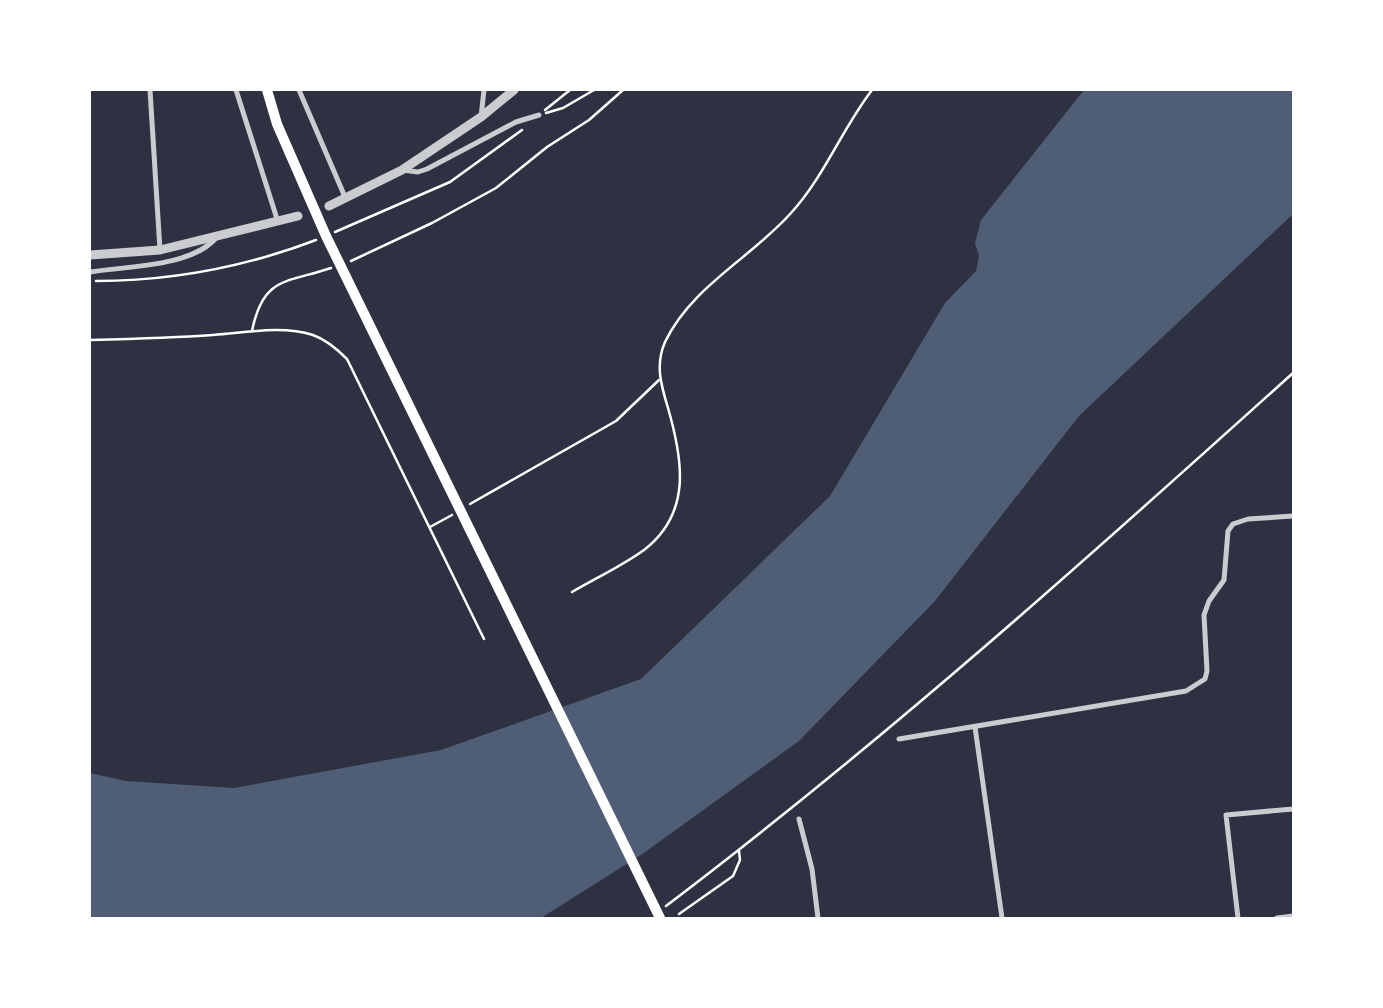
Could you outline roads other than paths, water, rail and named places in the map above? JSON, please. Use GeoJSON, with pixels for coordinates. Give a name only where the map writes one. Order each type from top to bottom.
{"type":"FeatureCollection","features":[{"type":"Feature","properties":{"kind":"main road"},"geometry":{"type":"LineString","coordinates":[[267,90],[277,124],[326,236],[658,914]]}},
{"type":"Feature","properties":{"kind":"street"},"geometry":{"type":"LineString","coordinates":[[150,90],[160,250]]}},
{"type":"Feature","properties":{"kind":"street"},"geometry":{"type":"LineString","coordinates":[[236,90],[278,223]]}},
{"type":"Feature","properties":{"kind":"street"},"geometry":{"type":"LineString","coordinates":[[299,90],[346,197]]}},
{"type":"Feature","properties":{"kind":"street"},"geometry":{"type":"LineString","coordinates":[[481,117],[484,90]]}},
{"type":"Feature","properties":{"kind":"street"},"geometry":{"type":"LineString","coordinates":[[329,206],[402,170],[481,117],[514,90]]}},
{"type":"Feature","properties":{"kind":"street"},"geometry":{"type":"LineString","coordinates":[[402,170],[418,172],[516,122],[540,115]]}},
{"type":"Feature","properties":{"kind":"street"},"geometry":{"type":"LineString","coordinates":[[90,255],[160,250],[278,223],[298,216]]}},
{"type":"Feature","properties":{"kind":"street"},"geometry":{"type":"LineString","coordinates":[[90,272],[174,260],[208,247],[217,238]]}},
{"type":"Feature","properties":{"kind":"street"},"geometry":{"type":"LineString","coordinates":[[899,739],[1186,691],[1205,679],[1207,663],[1204,615],[1209,600],[1224,580],[1228,530],[1233,524],[1248,519],[1293,516]]}},
{"type":"Feature","properties":{"kind":"street"},"geometry":{"type":"LineString","coordinates":[[975,727],[1002,918]]}},
{"type":"Feature","properties":{"kind":"street"},"geometry":{"type":"LineString","coordinates":[[1238,918],[1226,814],[1293,809]]}},
{"type":"Feature","properties":{"kind":"street"},"geometry":{"type":"LineString","coordinates":[[799,820],[812,868],[818,918]]}},
{"type":"Feature","properties":{"kind":"street"},"geometry":{"type":"LineString","coordinates":[[1277,918],[1293,916]]}},
{"type":"Feature","properties":{"kind":"water"},"geometry":{"type":"Polygon","coordinates":[[[1084,90],[1293,90],[1293,214],[1079,416],[935,601],[799,741],[641,855],[541,918],[90,918],[90,773],[126,781],[234,788],[441,750],[641,679],[830,496],[945,303],[976,271],[979,256],[975,243],[981,220],[1084,90]]]}}]}
